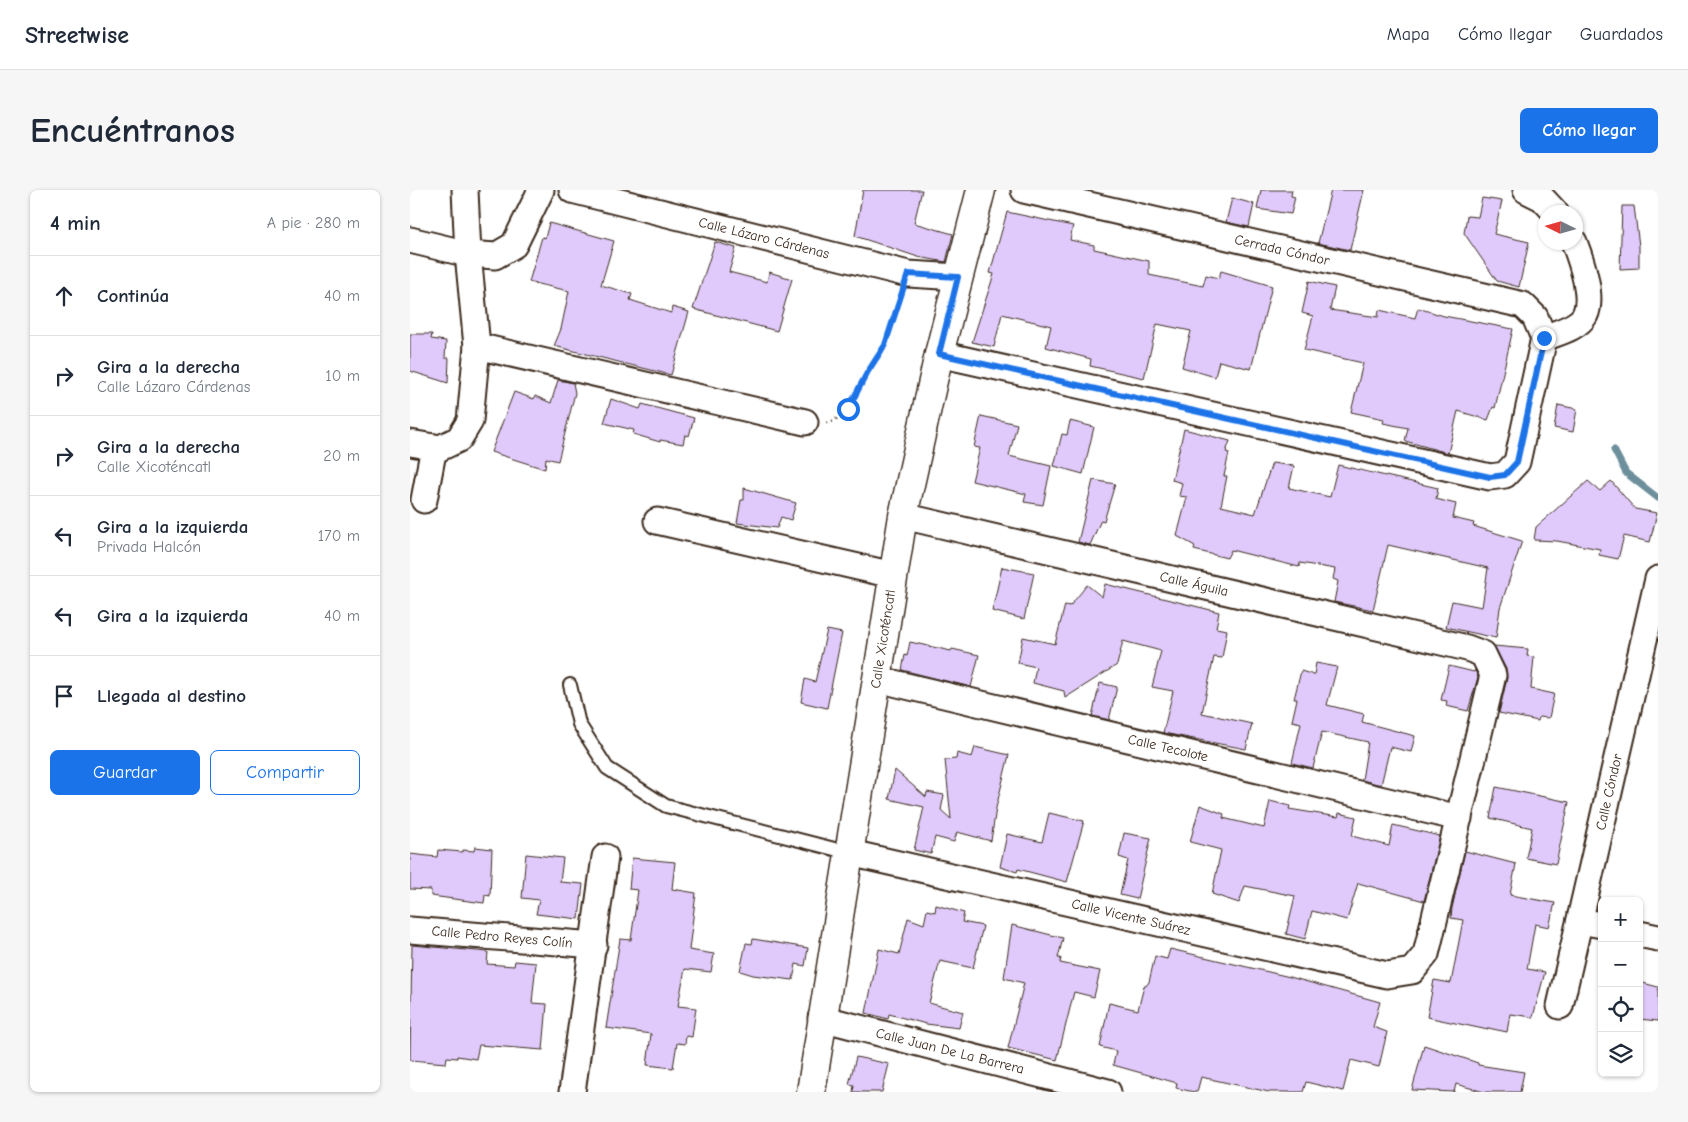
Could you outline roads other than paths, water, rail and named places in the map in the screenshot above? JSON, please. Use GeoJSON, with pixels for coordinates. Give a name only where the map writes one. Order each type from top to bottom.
{"type":"FeatureCollection","features":[{"type":"Feature","properties":{"kind":"main road","name":"Calle Xicoténcatl"},"geometry":{"type":"LineString","coordinates":[[810,1092],[850,854],[903,516],[939,354],[981,190]]}},
{"type":"Feature","properties":{"kind":"street"},"geometry":{"type":"LineString","coordinates":[[424,500],[422,445],[440,448],[459,439],[470,421],[477,346],[468,254],[465,190]]}},
{"type":"Feature","properties":{"kind":"street"},"geometry":{"type":"LineString","coordinates":[[410,240],[468,254],[495,256],[514,245],[541,190]]}},
{"type":"Feature","properties":{"kind":"street","name":"Calle Lázaro Cárdenas"},"geometry":{"type":"LineString","coordinates":[[572,190],[908,274],[958,277]]}},
{"type":"Feature","properties":{"kind":"street","name":"Cerrada Cóndor"},"geometry":{"type":"LineString","coordinates":[[1024,190],[1523,305],[1540,328]]}},
{"type":"Feature","properties":{"kind":"street"},"geometry":{"type":"LineString","coordinates":[[1526,190],[1542,198],[1548,205]]}},
{"type":"Feature","properties":{"kind":"street"},"geometry":{"type":"LineString","coordinates":[[939,354],[1490,477],[1505,475],[1517,462],[1540,328],[1572,327],[1585,316],[1588,294],[1576,250]]}},
{"type":"Feature","properties":{"kind":"street"},"geometry":{"type":"LineString","coordinates":[[477,346],[805,422]]}},
{"type":"Feature","properties":{"kind":"street","name":"Calle Águila"},"geometry":{"type":"LineString","coordinates":[[903,516],[1467,648],[1483,654],[1493,675],[1459,818]]}},
{"type":"Feature","properties":{"kind":"street"},"geometry":{"type":"LineString","coordinates":[[657,521],[893,575]]}},
{"type":"Feature","properties":{"kind":"street","name":"Calle Cóndor"},"geometry":{"type":"LineString","coordinates":[[1560,1006],[1591,923],[1658,579]]}},
{"type":"Feature","properties":{"kind":"street","name":"Calle Tecolote"},"geometry":{"type":"LineString","coordinates":[[877,679],[1459,818]]}},
{"type":"Feature","properties":{"kind":"street","name":"Calle Vicente Suárez"},"geometry":{"type":"LineString","coordinates":[[850,854],[1386,975],[1412,971],[1426,954],[1459,818]]}},
{"type":"Feature","properties":{"kind":"street"},"geometry":{"type":"LineString","coordinates":[[572,1092],[605,857]]}},
{"type":"Feature","properties":{"kind":"street","name":"Calle Pedro Reyes Colín"},"geometry":{"type":"LineString","coordinates":[[410,930],[594,945]]}},
{"type":"Feature","properties":{"kind":"street"},"geometry":{"type":"LineString","coordinates":[[1643,935],[1658,938]]}},
{"type":"Feature","properties":{"kind":"street","name":"Calle Juan De La Barrera"},"geometry":{"type":"LineString","coordinates":[[821,1018],[1108,1092]]}},
{"type":"Feature","properties":{"kind":"lane"},"geometry":{"type":"LineString","coordinates":[[570,685],[579,724],[607,768],[666,806],[850,854]]}},
{"type":"Feature","properties":{"kind":"waterway"},"geometry":{"type":"LineString","coordinates":[[1614,450],[1626,473],[1658,498]]}}]}
